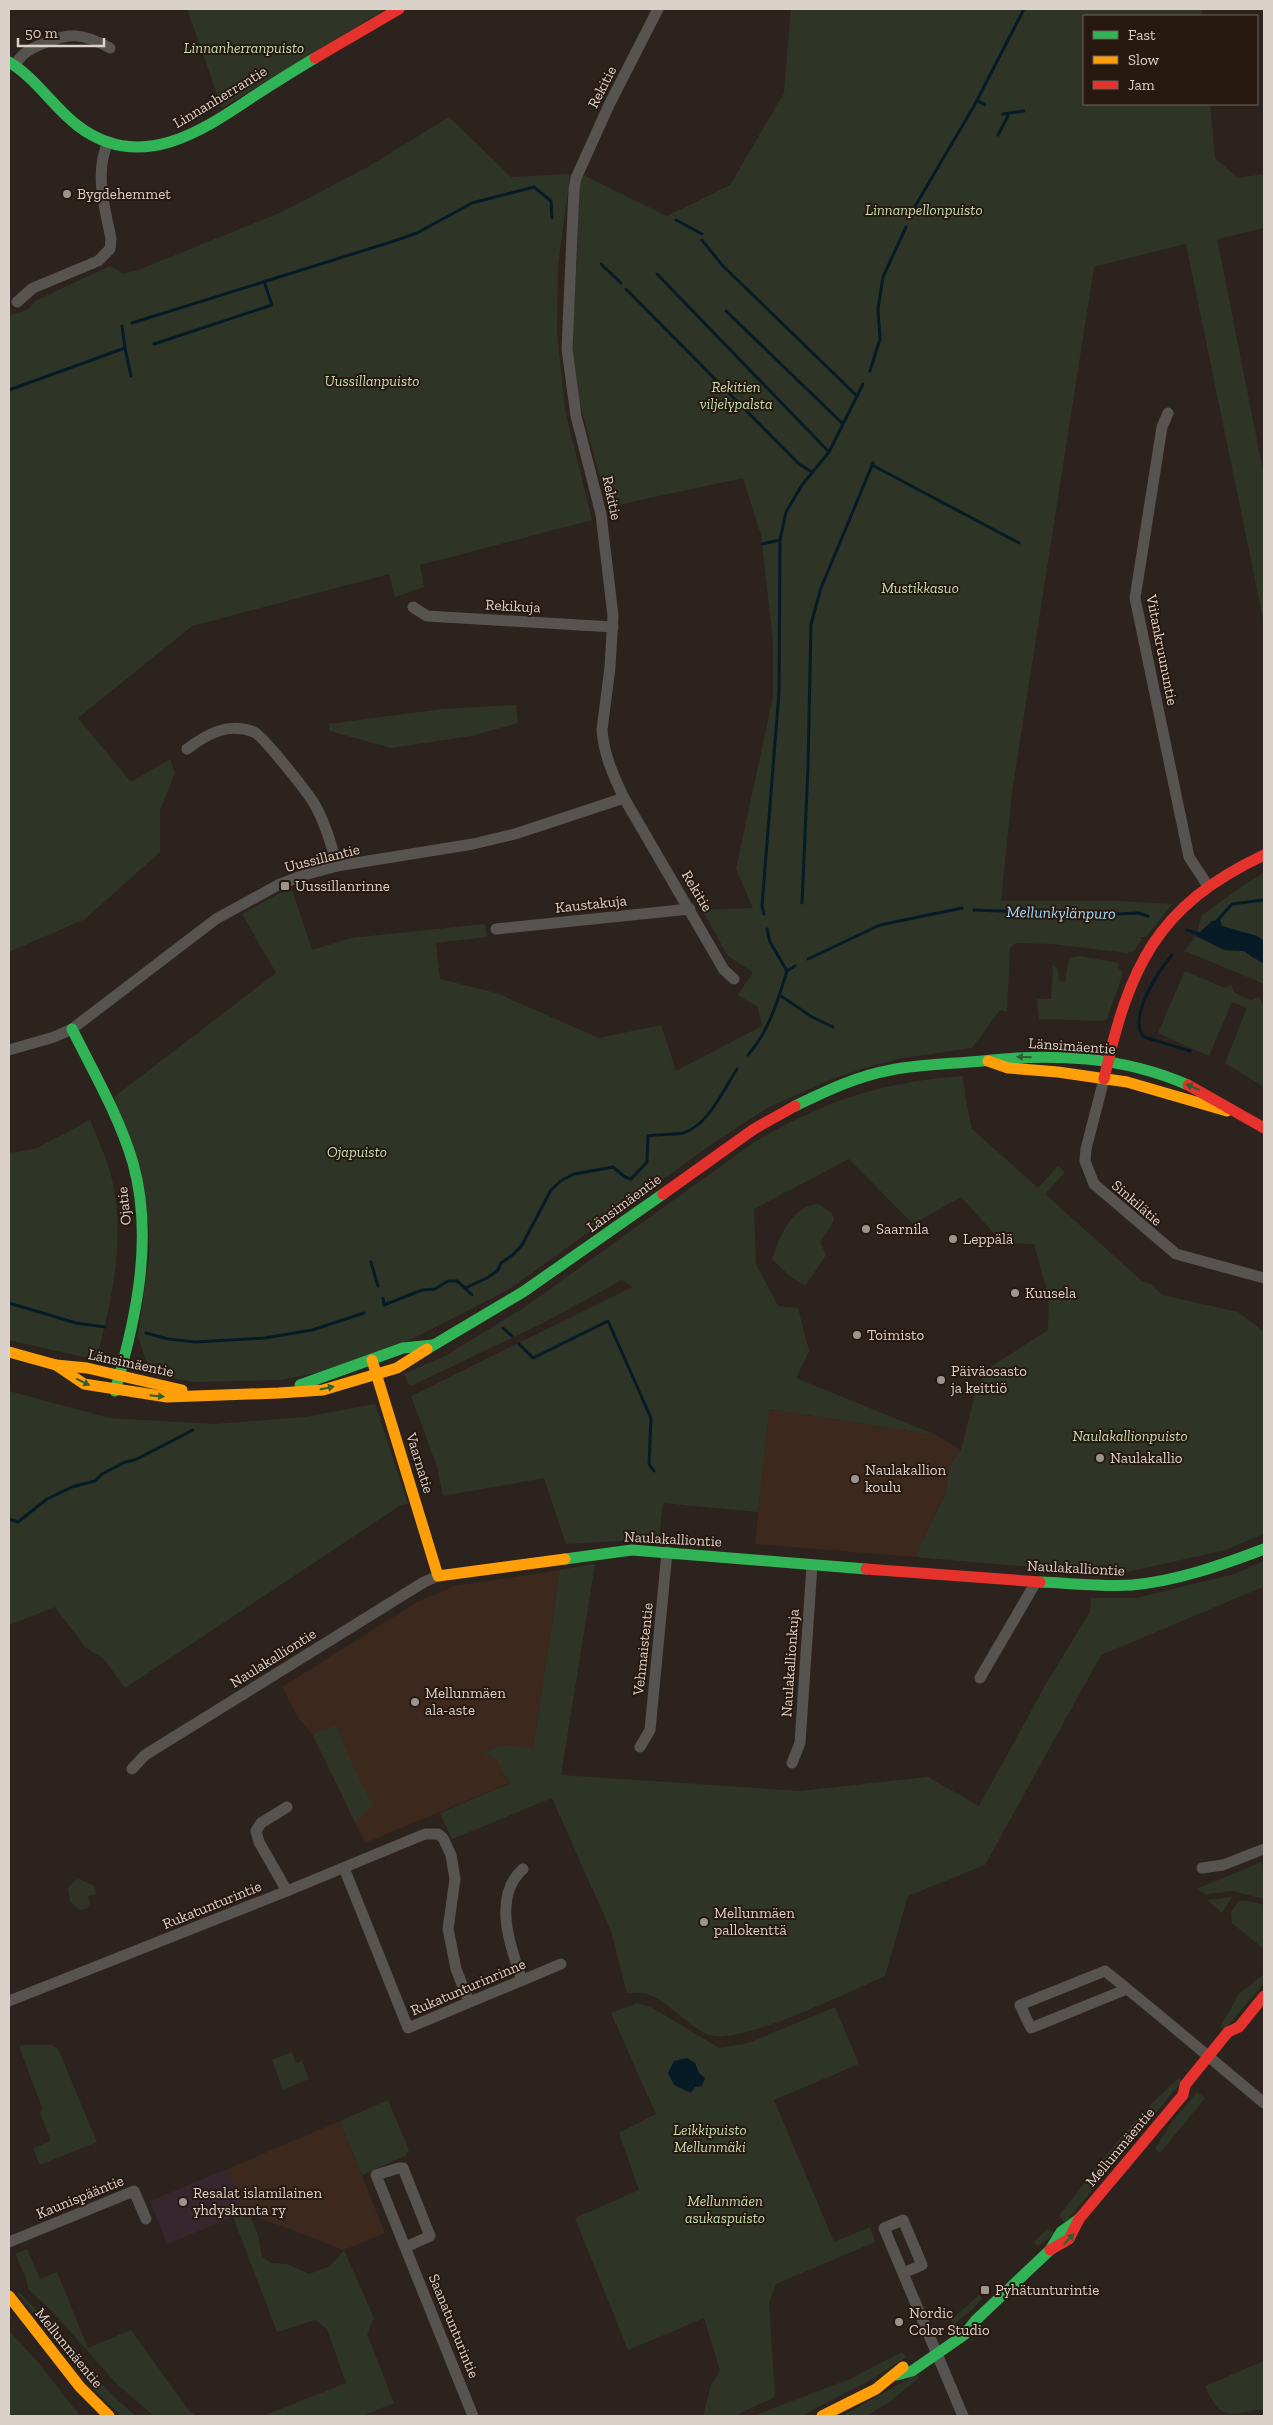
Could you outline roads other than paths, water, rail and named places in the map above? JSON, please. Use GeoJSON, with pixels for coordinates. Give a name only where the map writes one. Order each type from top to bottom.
{"type":"FeatureCollection","features":[{"type":"Feature","properties":{"kind":"main road","name":"Linnanherrantie"},"geometry":{"type":"LineString","coordinates":[[12,63],[33,79],[69,119],[90,134],[108,142],[124,146],[154,146],[183,138],[208,125],[344,40],[399,9]]}},
{"type":"Feature","properties":{"kind":"main road"},"geometry":{"type":"LineString","coordinates":[[1104,1079],[1122,1005],[1139,966],[1171,921],[1208,886],[1241,865],[1264,855]]}},
{"type":"Feature","properties":{"kind":"main road","name":"Ojatie"},"geometry":{"type":"LineString","coordinates":[[72,1029],[124,1134],[137,1184],[141,1235],[138,1283],[127,1349],[115,1391]]}},
{"type":"Feature","properties":{"kind":"main road","name":"Länsimäentie"},"geometry":{"type":"LineString","coordinates":[[56,1365],[84,1384],[115,1391],[167,1397],[323,1390],[376,1376],[407,1364],[433,1345],[510,1302],[754,1129],[790,1108],[834,1089],[886,1079],[920,1066],[987,1061],[1010,1057],[1108,1061],[1160,1074],[1203,1091],[1234,1112],[1264,1128]]}},
{"type":"Feature","properties":{"kind":"main road","name":"Länsimäentie"},"geometry":{"type":"LineString","coordinates":[[987,1061],[1008,1068],[1058,1072],[1150,1088],[1215,1109],[1234,1112]]}},
{"type":"Feature","properties":{"kind":"main road","name":"Länsimäentie"},"geometry":{"type":"LineString","coordinates":[[278,1393],[403,1348],[433,1345]]}},
{"type":"Feature","properties":{"kind":"main road","name":"Länsimäentie"},"geometry":{"type":"LineString","coordinates":[[9,1352],[56,1365],[88,1368],[198,1395]]}},
{"type":"Feature","properties":{"kind":"main road","name":"Vaarnatie"},"geometry":{"type":"LineString","coordinates":[[372,1360],[438,1576]]}},
{"type":"Feature","properties":{"kind":"main road","name":"Naulakalliontie"},"geometry":{"type":"LineString","coordinates":[[438,1576],[613,1551],[667,1552],[812,1565],[1107,1586],[1145,1584],[1228,1563],[1264,1549]]}},
{"type":"Feature","properties":{"kind":"main road","name":"Mellunmäentie"},"geometry":{"type":"LineString","coordinates":[[822,2416],[897,2374],[912,2371],[958,2327],[976,2320],[1050,2250],[1062,2246],[1076,2231],[1080,2219],[1183,2095],[1185,2085],[1212,2060],[1228,2032],[1239,2027],[1264,1996]]}},
{"type":"Feature","properties":{"kind":"main road","name":"Mellunmäentie"},"geometry":{"type":"LineString","coordinates":[[9,2296],[80,2387],[109,2416]]}},
{"type":"Feature","properties":{"kind":"street","name":"Rekitie"},"geometry":{"type":"LineString","coordinates":[[658,9],[580,168],[574,189],[567,349],[576,416],[598,499],[603,528],[613,627],[602,730],[610,769],[624,798],[724,970],[734,978]]}},
{"type":"Feature","properties":{"kind":"street"},"geometry":{"type":"LineString","coordinates":[[12,63],[28,50],[62,35],[94,39],[110,48]]}},
{"type":"Feature","properties":{"kind":"street"},"geometry":{"type":"LineString","coordinates":[[17,302],[33,288],[98,261],[110,249],[111,239],[100,178],[101,160],[108,142]]}},
{"type":"Feature","properties":{"kind":"street","name":"Viitankruununtie"},"geometry":{"type":"LineString","coordinates":[[1168,413],[1162,427],[1135,598],[1188,857],[1208,886]]}},
{"type":"Feature","properties":{"kind":"street","name":"Rekikuja"},"geometry":{"type":"LineString","coordinates":[[414,607],[428,616],[613,627]]}},
{"type":"Feature","properties":{"kind":"street"},"geometry":{"type":"LineString","coordinates":[[187,749],[207,734],[220,730],[235,729],[255,733],[315,804],[338,866]]}},
{"type":"Feature","properties":{"kind":"street","name":"Uussillantie"},"geometry":{"type":"LineString","coordinates":[[9,1050],[54,1037],[72,1029],[216,919],[272,888],[304,875],[338,866],[490,840],[583,813],[624,798]]}},
{"type":"Feature","properties":{"kind":"street","name":"Kaustakuja"},"geometry":{"type":"LineString","coordinates":[[496,929],[690,909]]}},
{"type":"Feature","properties":{"kind":"street","name":"Sinkilätie"},"geometry":{"type":"LineString","coordinates":[[1104,1079],[1086,1149],[1085,1161],[1094,1184],[1176,1254],[1264,1278]]}},
{"type":"Feature","properties":{"kind":"street","name":"Vehmaistentie"},"geometry":{"type":"LineString","coordinates":[[640,1747],[650,1730],[667,1552]]}},
{"type":"Feature","properties":{"kind":"street","name":"Naulakallionkuja"},"geometry":{"type":"LineString","coordinates":[[792,1763],[800,1742],[812,1565]]}},
{"type":"Feature","properties":{"kind":"street","name":"Naulakalliontie"},"geometry":{"type":"LineString","coordinates":[[132,1770],[145,1755],[438,1576]]}},
{"type":"Feature","properties":{"kind":"street"},"geometry":{"type":"LineString","coordinates":[[980,1678],[1036,1582]]}},
{"type":"Feature","properties":{"kind":"street"},"geometry":{"type":"LineString","coordinates":[[287,1807],[261,1823],[256,1831],[259,1842],[288,1891]]}},
{"type":"Feature","properties":{"kind":"street","name":"Rukatunturintie"},"geometry":{"type":"LineString","coordinates":[[9,2001],[288,1891],[425,1834],[438,1834],[443,1838],[451,1855],[455,1879],[448,1929],[456,1969],[469,2002]]}},
{"type":"Feature","properties":{"kind":"street"},"geometry":{"type":"LineString","coordinates":[[1202,1868],[1223,1866],[1264,1849]]}},
{"type":"Feature","properties":{"kind":"street","name":"Rukatunturinrinne"},"geometry":{"type":"LineString","coordinates":[[344,1868],[408,2028],[561,1964]]}},
{"type":"Feature","properties":{"kind":"street"},"geometry":{"type":"LineString","coordinates":[[522,1980],[512,1954],[506,1917],[508,1889],[513,1878],[523,1869]]}},
{"type":"Feature","properties":{"kind":"street"},"geometry":{"type":"LineString","coordinates":[[1127,1988],[1031,2028],[1020,2004],[1106,1971],[1127,1988],[1264,2103]]}},
{"type":"Feature","properties":{"kind":"street","name":"Saanatunturintie"},"geometry":{"type":"LineString","coordinates":[[406,2247],[430,2236],[403,2169],[399,2168],[376,2175],[473,2416]]}},
{"type":"Feature","properties":{"kind":"street","name":"Kaunispääntie"},"geometry":{"type":"LineString","coordinates":[[9,2242],[134,2191],[146,2218]]}},
{"type":"Feature","properties":{"kind":"street"},"geometry":{"type":"LineString","coordinates":[[903,2273],[963,2416]]}},
{"type":"Feature","properties":{"kind":"water"},"geometry":{"type":"Polygon","coordinates":[[[1220,920],[1222,926],[1257,936],[1264,941],[1264,964],[1244,951],[1224,950],[1196,936],[1212,921],[1220,920]]]}},
{"type":"Feature","properties":{"kind":"water"},"geometry":{"type":"Polygon","coordinates":[[[687,2058],[695,2063],[699,2073],[705,2078],[702,2086],[695,2087],[691,2093],[674,2085],[668,2073],[674,2061],[687,2058]]]}},
{"type":"Feature","properties":{"kind":"waterway"},"geometry":{"type":"LineString","coordinates":[[911,213],[974,106],[1024,9]]}},
{"type":"Feature","properties":{"kind":"waterway"},"geometry":{"type":"LineString","coordinates":[[977,100],[985,105]]}},
{"type":"Feature","properties":{"kind":"waterway"},"geometry":{"type":"LineString","coordinates":[[1003,114],[1024,111]]}},
{"type":"Feature","properties":{"kind":"waterway"},"geometry":{"type":"LineString","coordinates":[[998,135],[1008,116]]}},
{"type":"Feature","properties":{"kind":"waterway"},"geometry":{"type":"LineString","coordinates":[[132,323],[391,242],[417,233],[472,203],[534,187],[551,201],[552,218]]}},
{"type":"Feature","properties":{"kind":"waterway"},"geometry":{"type":"LineString","coordinates":[[676,220],[702,234]]}},
{"type":"Feature","properties":{"kind":"waterway"},"geometry":{"type":"LineString","coordinates":[[870,371],[880,339],[878,309],[883,277],[906,227]]}},
{"type":"Feature","properties":{"kind":"waterway"},"geometry":{"type":"LineString","coordinates":[[702,240],[722,265],[857,396]]}},
{"type":"Feature","properties":{"kind":"waterway"},"geometry":{"type":"LineString","coordinates":[[601,264],[621,283]]}},
{"type":"Feature","properties":{"kind":"waterway"},"geometry":{"type":"LineString","coordinates":[[657,274],[829,452]]}},
{"type":"Feature","properties":{"kind":"waterway"},"geometry":{"type":"LineString","coordinates":[[154,344],[272,305],[264,281]]}},
{"type":"Feature","properties":{"kind":"waterway"},"geometry":{"type":"LineString","coordinates":[[626,289],[799,464],[812,472]]}},
{"type":"Feature","properties":{"kind":"waterway"},"geometry":{"type":"LineString","coordinates":[[726,311],[843,424]]}},
{"type":"Feature","properties":{"kind":"waterway"},"geometry":{"type":"LineString","coordinates":[[122,326],[131,376]]}},
{"type":"Feature","properties":{"kind":"waterway"},"geometry":{"type":"LineString","coordinates":[[9,390],[125,348]]}},
{"type":"Feature","properties":{"kind":"waterway"},"geometry":{"type":"LineString","coordinates":[[764,914],[762,906],[779,692],[780,540],[786,512],[802,485],[829,452],[863,384]]}},
{"type":"Feature","properties":{"kind":"waterway"},"geometry":{"type":"LineString","coordinates":[[802,903],[808,766],[811,624],[821,588],[873,463]]}},
{"type":"Feature","properties":{"kind":"waterway"},"geometry":{"type":"LineString","coordinates":[[872,465],[1019,543]]}},
{"type":"Feature","properties":{"kind":"waterway"},"geometry":{"type":"LineString","coordinates":[[762,544],[780,540]]}},
{"type":"Feature","properties":{"kind":"waterway"},"geometry":{"type":"LineString","coordinates":[[1216,922],[1232,904],[1264,900]]}},
{"type":"Feature","properties":{"kind":"waterway","name":"Mellunkylänpuro"},"geometry":{"type":"LineString","coordinates":[[808,959],[880,925],[962,908]]}},
{"type":"Feature","properties":{"kind":"waterway","name":"Mellunkylänpuro"},"geometry":{"type":"LineString","coordinates":[[974,910],[1097,915],[1138,913],[1148,916]]}},
{"type":"Feature","properties":{"kind":"waterway"},"geometry":{"type":"LineString","coordinates":[[767,929],[770,942],[787,971]]}},
{"type":"Feature","properties":{"kind":"waterway","name":"Mellunkylänpuro"},"geometry":{"type":"LineString","coordinates":[[1187,930],[1199,934]]}},
{"type":"Feature","properties":{"kind":"waterway"},"geometry":{"type":"LineString","coordinates":[[1172,955],[1147,994],[1139,1018],[1140,1029],[1144,1037],[1190,1051]]}},
{"type":"Feature","properties":{"kind":"waterway","name":"Mellunkylänpuro"},"geometry":{"type":"LineString","coordinates":[[748,1055],[767,1026],[787,971],[795,966]]}},
{"type":"Feature","properties":{"kind":"waterway"},"geometry":{"type":"LineString","coordinates":[[781,996],[812,1017],[833,1027]]}},
{"type":"Feature","properties":{"kind":"waterway","name":"Mellunkylänpuro"},"geometry":{"type":"LineString","coordinates":[[383,1298],[384,1305],[422,1290],[435,1289],[448,1281],[457,1281],[465,1288],[487,1278],[498,1270],[501,1263],[514,1254],[522,1245],[551,1190],[562,1180],[574,1174],[613,1167],[625,1177],[631,1179],[647,1162],[648,1136],[683,1133],[700,1123],[708,1115],[737,1069]]}},
{"type":"Feature","properties":{"kind":"waterway"},"geometry":{"type":"LineString","coordinates":[[371,1262],[378,1286]]}},
{"type":"Feature","properties":{"kind":"waterway"},"geometry":{"type":"LineString","coordinates":[[465,1288],[472,1295]]}},
{"type":"Feature","properties":{"kind":"waterway","name":"Mellunkylänpuro"},"geometry":{"type":"LineString","coordinates":[[9,1303],[76,1323],[105,1327]]}},
{"type":"Feature","properties":{"kind":"waterway","name":"Mellunkylänpuro"},"geometry":{"type":"LineString","coordinates":[[146,1333],[168,1339],[195,1342],[265,1338],[312,1330],[364,1313]]}},
{"type":"Feature","properties":{"kind":"waterway"},"geometry":{"type":"LineString","coordinates":[[519,1344],[533,1358],[608,1321],[651,1418],[649,1464],[654,1471]]}},
{"type":"Feature","properties":{"kind":"waterway"},"geometry":{"type":"LineString","coordinates":[[503,1328],[512,1336]]}},
{"type":"Feature","properties":{"kind":"waterway"},"geometry":{"type":"LineString","coordinates":[[9,1519],[18,1522],[47,1499],[72,1487],[95,1481],[102,1474],[125,1462],[135,1460],[193,1430]]}},
{"type":"Feature","properties":{"kind":"place","name":"Bygdehemmet"},"geometry":{"type":"Point","coordinates":[67,194]}},
{"type":"Feature","properties":{"kind":"place","name":"Uussillanrinne"},"geometry":{"type":"Point","coordinates":[285,886]}},
{"type":"Feature","properties":{"kind":"place","name":"Saarnila"},"geometry":{"type":"Point","coordinates":[866,1229]}},
{"type":"Feature","properties":{"kind":"place","name":"Leppälä"},"geometry":{"type":"Point","coordinates":[953,1239]}},
{"type":"Feature","properties":{"kind":"place","name":"Kuusela"},"geometry":{"type":"Point","coordinates":[1015,1293]}},
{"type":"Feature","properties":{"kind":"place","name":"Toimisto"},"geometry":{"type":"Point","coordinates":[857,1335]}},
{"type":"Feature","properties":{"kind":"place","name":"Päiväosasto ja keittiö"},"geometry":{"type":"Point","coordinates":[941,1380]}},
{"type":"Feature","properties":{"kind":"place","name":"Naulakallio"},"geometry":{"type":"Point","coordinates":[1100,1458]}},
{"type":"Feature","properties":{"kind":"place","name":"Naulakallion koulu"},"geometry":{"type":"Point","coordinates":[855,1479]}},
{"type":"Feature","properties":{"kind":"place","name":"Mellunmäen ala-aste"},"geometry":{"type":"Point","coordinates":[415,1702]}},
{"type":"Feature","properties":{"kind":"place","name":"Mellunmäen pallokenttä"},"geometry":{"type":"Point","coordinates":[704,1922]}},
{"type":"Feature","properties":{"kind":"place","name":"Resalat islamilainen yhdyskunta ry"},"geometry":{"type":"Point","coordinates":[183,2202]}},
{"type":"Feature","properties":{"kind":"place","name":"Pyhätunturintie"},"geometry":{"type":"Point","coordinates":[985,2290]}},
{"type":"Feature","properties":{"kind":"place","name":"Nordic Color Studio"},"geometry":{"type":"Point","coordinates":[899,2322]}},
{"type":"Feature","properties":{"kind":"park label","name":"Linnanherranpuisto"},"geometry":{"type":"Point","coordinates":[244,48]}},
{"type":"Feature","properties":{"kind":"park label","name":"Linnanpellonpuisto"},"geometry":{"type":"Point","coordinates":[924,210]}},
{"type":"Feature","properties":{"kind":"park label","name":"Uussillanpuisto"},"geometry":{"type":"Point","coordinates":[372,381]}},
{"type":"Feature","properties":{"kind":"park label","name":"Rekitien viljelypalsta"},"geometry":{"type":"Point","coordinates":[736,396]}},
{"type":"Feature","properties":{"kind":"park label","name":"Mustikkasuo"},"geometry":{"type":"Point","coordinates":[920,588]}},
{"type":"Feature","properties":{"kind":"park label","name":"Ojapuisto"},"geometry":{"type":"Point","coordinates":[357,1152]}},
{"type":"Feature","properties":{"kind":"park label","name":"Naulakallionpuisto"},"geometry":{"type":"Point","coordinates":[1130,1436]}},
{"type":"Feature","properties":{"kind":"park label","name":"Leikkipuisto Mellunmäki"},"geometry":{"type":"Point","coordinates":[710,2138]}},
{"type":"Feature","properties":{"kind":"park label","name":"Mellunmäen asukaspuisto"},"geometry":{"type":"Point","coordinates":[725,2210]}}]}
